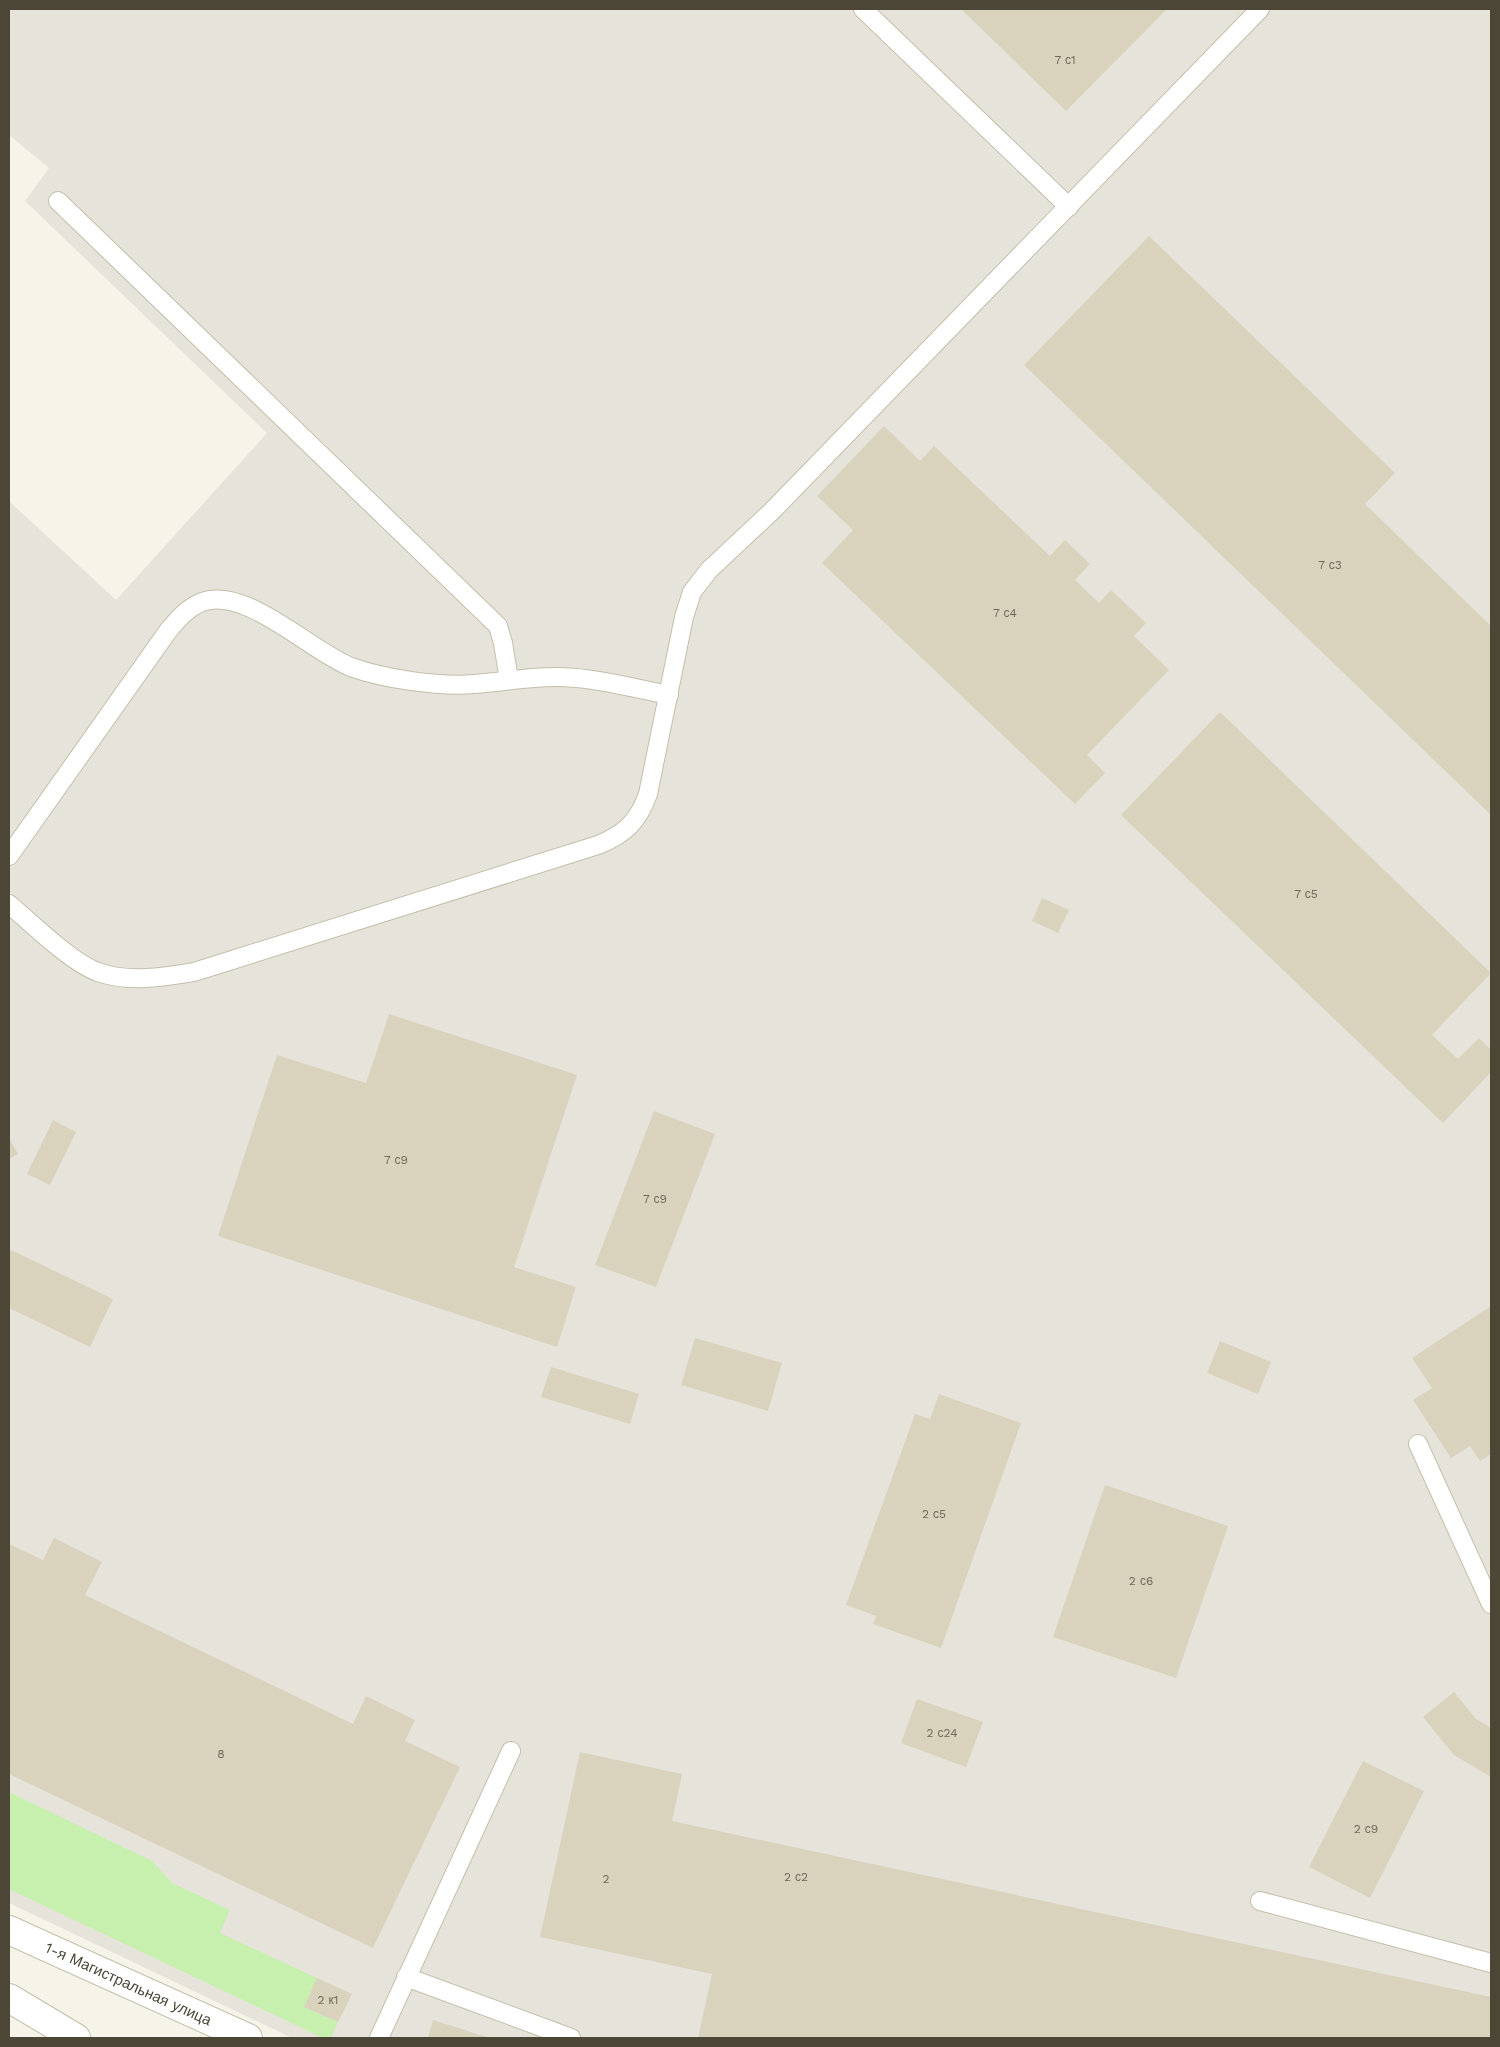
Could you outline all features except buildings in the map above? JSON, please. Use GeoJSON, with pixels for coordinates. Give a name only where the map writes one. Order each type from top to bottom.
{"type":"FeatureCollection","features":[{"type":"Feature","properties":{"kind":"street","name":"1-я Магистральная улица"},"geometry":{"type":"LineString","coordinates":[[9,1930],[248,2038]]}},
{"type":"Feature","properties":{"kind":"street"},"geometry":{"type":"LineString","coordinates":[[9,1998],[76,2038]]}},
{"type":"Feature","properties":{"kind":"lane"},"geometry":{"type":"LineString","coordinates":[[863,9],[1069,207]]}},
{"type":"Feature","properties":{"kind":"lane"},"geometry":{"type":"LineString","coordinates":[[9,904],[72,957],[98,972],[129,978],[164,978],[194,972],[598,845],[617,837],[631,825],[642,810],[648,794],[684,617],[692,592],[709,570],[771,512],[886,391],[1069,207],[1260,9]]}},
{"type":"Feature","properties":{"kind":"lane"},"geometry":{"type":"LineString","coordinates":[[58,201],[498,626],[504,643],[509,680]]}},
{"type":"Feature","properties":{"kind":"lane"},"geometry":{"type":"LineString","coordinates":[[9,856],[168,631],[184,613],[203,602],[227,600],[252,607],[323,652],[351,667],[388,676],[446,685],[534,677],[580,678],[669,695]]}},
{"type":"Feature","properties":{"kind":"lane"},"geometry":{"type":"LineString","coordinates":[[1418,1444],[1491,1604]]}},
{"type":"Feature","properties":{"kind":"lane"},"geometry":{"type":"LineString","coordinates":[[379,2038],[511,1751]]}},
{"type":"Feature","properties":{"kind":"lane"},"geometry":{"type":"LineString","coordinates":[[1260,1901],[1491,1963]]}},
{"type":"Feature","properties":{"kind":"lane"},"geometry":{"type":"LineString","coordinates":[[406,1977],[571,2038]]}},
{"type":"Feature","properties":{"kind":"shaded area"},"geometry":{"type":"Polygon","coordinates":[[[9,9],[1491,9],[1491,2038],[292,2038],[9,1903],[9,501],[116,600],[267,433],[25,201],[49,168],[9,135],[9,9]]]}},
{"type":"Feature","properties":{"kind":"green space"},"geometry":{"type":"Polygon","coordinates":[[[9,1792],[152,1861],[172,1883],[230,1910],[220,1933],[317,1978],[304,2007],[338,2022],[331,2038],[323,2038],[9,1889],[9,1792]]]}}]}
